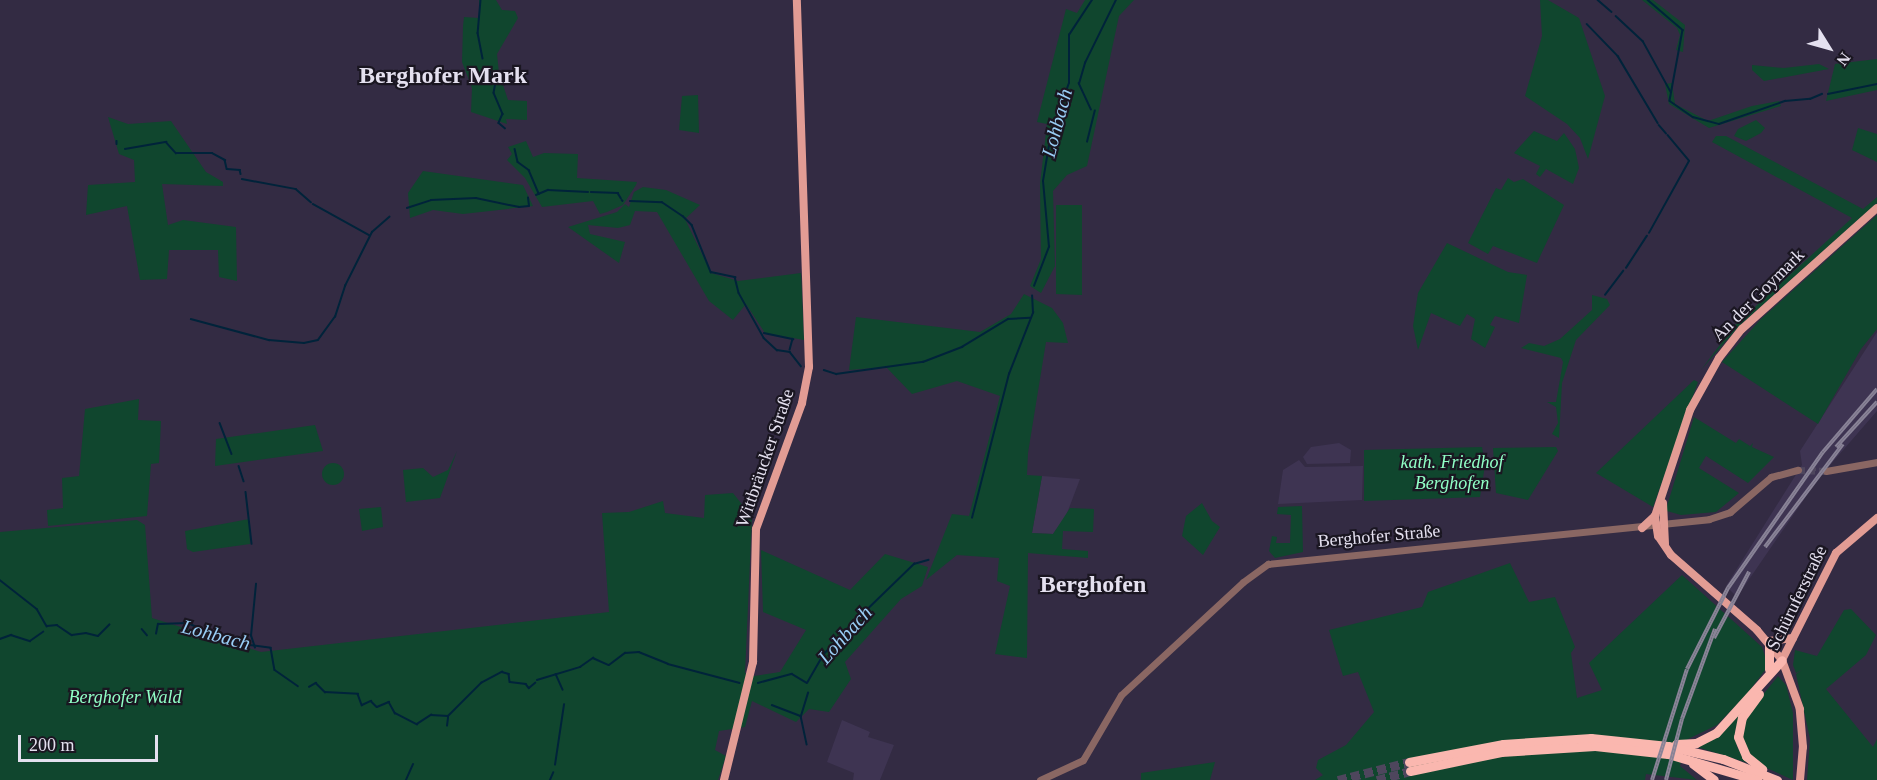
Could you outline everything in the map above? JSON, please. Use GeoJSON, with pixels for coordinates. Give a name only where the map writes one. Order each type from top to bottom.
{"type":"FeatureCollection","features":[{"type":"Feature","properties":{"kind":"highway"},"geometry":{"type":"LineString","coordinates":[[1769,641],[1769,671]]}},
{"type":"Feature","properties":{"kind":"highway"},"geometry":{"type":"LineString","coordinates":[[1642,742],[1652,740],[1682,744],[1710,737],[1729,721],[1769,671],[1782,660]]}},
{"type":"Feature","properties":{"kind":"highway"},"geometry":{"type":"LineString","coordinates":[[1782,660],[1742,717],[1738,737],[1741,749],[1752,762],[1782,780]]}},
{"type":"Feature","properties":{"kind":"highway"},"geometry":{"type":"LineString","coordinates":[[1757,780],[1668,754],[1605,747],[1547,747],[1409,766],[1539,740],[1642,742],[1707,755],[1777,780]]}},
{"type":"Feature","properties":{"kind":"highway"},"geometry":{"type":"LineString","coordinates":[[1668,754],[1702,768],[1714,780]]}},
{"type":"Feature","properties":{"kind":"main road","name":"Wittbräucker Straße"},"geometry":{"type":"LineString","coordinates":[[724,780],[753,662],[756,529],[802,403],[809,368],[796,0]]}},
{"type":"Feature","properties":{"kind":"main road","name":"An der Goymark"},"geometry":{"type":"LineString","coordinates":[[1782,660],[1769,641],[1665,547],[1655,516],[1698,392],[1730,343],[1877,208]]}},
{"type":"Feature","properties":{"kind":"main road","name":"An der Goymark"},"geometry":{"type":"LineString","coordinates":[[1660,526],[1664,493]]}},
{"type":"Feature","properties":{"kind":"main road"},"geometry":{"type":"LineString","coordinates":[[1642,528],[1655,516]]}},
{"type":"Feature","properties":{"kind":"main road","name":"Schüruferstraße"},"geometry":{"type":"LineString","coordinates":[[1800,780],[1803,753],[1800,709],[1782,660],[1840,547],[1877,518]]}},
{"type":"Feature","properties":{"kind":"main road"},"geometry":{"type":"LineString","coordinates":[[1769,641],[1793,638]]}},
{"type":"Feature","properties":{"kind":"street"},"geometry":{"type":"LineString","coordinates":[[1826,471],[1877,462]]}},
{"type":"Feature","properties":{"kind":"street","name":"Berghofer Straße"},"geometry":{"type":"LineString","coordinates":[[1040,780],[1057,778],[1083,760],[1121,695],[1243,582],[1268,564],[1642,528],[1721,516],[1771,477],[1798,470]]}},
{"type":"Feature","properties":{"kind":"shaded area"},"geometry":{"type":"Polygon","coordinates":[[[1877,332],[1877,411],[1818,479],[1737,597],[1726,586],[1802,465],[1800,451],[1877,332]]]}},
{"type":"Feature","properties":{"kind":"shaded area"},"geometry":{"type":"Polygon","coordinates":[[[1339,443],[1351,450],[1350,463],[1307,464],[1303,457],[1311,447],[1339,443]]]}},
{"type":"Feature","properties":{"kind":"shaded area"},"geometry":{"type":"Polygon","coordinates":[[[1299,460],[1305,467],[1363,466],[1362,500],[1278,504],[1283,470],[1299,460]]]}},
{"type":"Feature","properties":{"kind":"shaded area"},"geometry":{"type":"Polygon","coordinates":[[[1042,476],[1080,479],[1066,516],[1053,534],[1032,533],[1042,476]]]}},
{"type":"Feature","properties":{"kind":"shaded area"},"geometry":{"type":"Polygon","coordinates":[[[842,720],[870,732],[868,737],[894,745],[880,780],[853,780],[854,773],[827,762],[842,720]]]}},
{"type":"Feature","properties":{"kind":"green space"},"geometry":{"type":"Polygon","coordinates":[[[479,0],[496,0],[502,10],[515,11],[518,18],[497,54],[499,73],[508,100],[527,101],[527,120],[506,119],[507,124],[471,112],[472,88],[462,62],[463,26],[464,17],[479,18],[479,0]]]}},
{"type":"Feature","properties":{"kind":"green space"},"geometry":{"type":"Polygon","coordinates":[[[1085,0],[1134,0],[1119,16],[1087,166],[1067,175],[1053,191],[1055,266],[1041,293],[1030,286],[1041,259],[1040,184],[1047,124],[1037,122],[1066,9],[1077,13],[1085,0]]]}},
{"type":"Feature","properties":{"kind":"green space"},"geometry":{"type":"Polygon","coordinates":[[[1540,0],[1548,0],[1579,18],[1605,96],[1588,159],[1580,138],[1567,124],[1525,96],[1542,36],[1540,0]]]}},
{"type":"Feature","properties":{"kind":"green space"},"geometry":{"type":"Polygon","coordinates":[[[1642,0],[1653,0],[1685,25],[1683,52],[1676,50],[1680,35],[1677,28],[1642,0]]]}},
{"type":"Feature","properties":{"kind":"green space"},"geometry":{"type":"Polygon","coordinates":[[[1877,59],[1877,90],[1826,101],[1835,64],[1877,59]]]}},
{"type":"Feature","properties":{"kind":"green space"},"geometry":{"type":"Polygon","coordinates":[[[1819,64],[1829,69],[1764,81],[1752,70],[1752,65],[1784,68],[1819,64]]]}},
{"type":"Feature","properties":{"kind":"green space"},"geometry":{"type":"Polygon","coordinates":[[[1672,83],[1675,104],[1708,121],[1752,106],[1779,101],[1781,106],[1709,128],[1669,104],[1665,84],[1672,83]]]}},
{"type":"Feature","properties":{"kind":"green space"},"geometry":{"type":"Polygon","coordinates":[[[698,95],[699,133],[679,130],[682,96],[698,95]]]}},
{"type":"Feature","properties":{"kind":"green space"},"geometry":{"type":"Polygon","coordinates":[[[108,117],[128,124],[171,121],[206,172],[223,182],[223,186],[162,184],[168,225],[183,220],[236,227],[237,281],[219,277],[218,250],[169,250],[167,279],[140,280],[127,206],[86,215],[88,185],[135,182],[134,160],[119,154],[108,117]]]}},
{"type":"Feature","properties":{"kind":"green space"},"geometry":{"type":"Polygon","coordinates":[[[1756,120],[1765,128],[1761,133],[1746,141],[1734,136],[1738,129],[1756,120]]]}},
{"type":"Feature","properties":{"kind":"green space"},"geometry":{"type":"Polygon","coordinates":[[[1858,128],[1877,134],[1877,162],[1852,150],[1858,128]]]}},
{"type":"Feature","properties":{"kind":"green space"},"geometry":{"type":"Polygon","coordinates":[[[1534,131],[1557,141],[1564,133],[1575,149],[1579,168],[1573,184],[1546,169],[1540,177],[1536,174],[1540,166],[1514,153],[1534,131]]]}},
{"type":"Feature","properties":{"kind":"green space"},"geometry":{"type":"Polygon","coordinates":[[[1716,136],[1726,136],[1863,209],[1877,197],[1877,203],[1739,326],[1701,370],[1734,326],[1852,218],[1712,142],[1716,136]]]}},
{"type":"Feature","properties":{"kind":"green space"},"geometry":{"type":"Polygon","coordinates":[[[526,141],[533,157],[544,153],[578,154],[577,178],[637,182],[636,185],[623,205],[600,214],[593,201],[542,207],[525,178],[507,160],[512,154],[508,147],[526,141]]]}},
{"type":"Feature","properties":{"kind":"green space"},"geometry":{"type":"Polygon","coordinates":[[[423,171],[523,185],[533,206],[463,214],[433,210],[410,218],[408,193],[423,171]]]}},
{"type":"Feature","properties":{"kind":"green space"},"geometry":{"type":"Polygon","coordinates":[[[1508,178],[1514,182],[1523,179],[1564,205],[1537,263],[1493,246],[1488,254],[1468,243],[1496,188],[1501,190],[1508,178]]]}},
{"type":"Feature","properties":{"kind":"green space"},"geometry":{"type":"Polygon","coordinates":[[[643,187],[666,190],[700,205],[685,219],[711,273],[738,281],[801,273],[804,340],[765,333],[746,304],[733,320],[709,301],[657,212],[635,211],[630,225],[618,228],[588,225],[590,234],[625,242],[619,263],[568,227],[617,212],[625,204],[629,207],[634,192],[643,187]]]}},
{"type":"Feature","properties":{"kind":"green space"},"geometry":{"type":"Polygon","coordinates":[[[1056,205],[1082,205],[1082,295],[1056,294],[1056,205]]]}},
{"type":"Feature","properties":{"kind":"green space"},"geometry":{"type":"Polygon","coordinates":[[[1877,215],[1877,329],[1861,349],[1818,424],[1722,362],[1761,319],[1877,215]]]}},
{"type":"Feature","properties":{"kind":"green space"},"geometry":{"type":"Polygon","coordinates":[[[1447,243],[1508,272],[1527,275],[1519,323],[1495,316],[1490,325],[1495,327],[1485,348],[1471,339],[1475,319],[1467,314],[1460,326],[1431,313],[1418,350],[1413,326],[1418,293],[1447,243]]]}},
{"type":"Feature","properties":{"kind":"green space"},"geometry":{"type":"Polygon","coordinates":[[[1024,294],[1052,308],[1063,323],[1068,343],[1046,342],[1028,453],[1027,475],[1042,476],[1032,533],[1053,534],[1070,508],[1094,509],[1093,532],[1063,531],[1062,549],[1088,551],[1088,558],[1028,553],[1027,658],[995,654],[1010,586],[997,581],[999,558],[957,555],[926,580],[952,514],[969,516],[1000,396],[957,381],[912,394],[886,367],[849,370],[856,317],[980,332],[1011,314],[1024,294]]]}},
{"type":"Feature","properties":{"kind":"green space"},"geometry":{"type":"Polygon","coordinates":[[[1592,295],[1607,299],[1610,305],[1576,340],[1562,383],[1559,438],[1552,434],[1558,423],[1556,407],[1547,402],[1556,402],[1563,362],[1561,358],[1521,348],[1529,343],[1544,346],[1560,339],[1592,310],[1592,295]]]}},
{"type":"Feature","properties":{"kind":"green space"},"geometry":{"type":"Polygon","coordinates":[[[1694,380],[1698,382],[1653,507],[1596,473],[1694,380]]]}},
{"type":"Feature","properties":{"kind":"green space"},"geometry":{"type":"Polygon","coordinates":[[[139,399],[138,420],[161,421],[159,463],[151,464],[147,516],[48,526],[47,510],[63,508],[62,478],[79,476],[85,409],[139,399]]]}},
{"type":"Feature","properties":{"kind":"green space"},"geometry":{"type":"Polygon","coordinates":[[[1694,417],[1736,443],[1739,439],[1750,446],[1753,443],[1752,447],[1774,457],[1748,483],[1706,456],[1699,468],[1739,493],[1716,512],[1681,515],[1667,511],[1667,506],[1694,417]]]}},
{"type":"Feature","properties":{"kind":"green space"},"geometry":{"type":"Polygon","coordinates":[[[315,425],[323,451],[215,466],[216,439],[315,425]]]}},
{"type":"Feature","properties":{"kind":"green space","name":"kath. Friedhof Berghofen"},"geometry":{"type":"Polygon","coordinates":[[[1482,447],[1485,465],[1480,497],[1364,501],[1364,450],[1482,447]]]}},
{"type":"Feature","properties":{"kind":"green space"},"geometry":{"type":"Polygon","coordinates":[[[1556,447],[1558,451],[1528,500],[1496,493],[1493,448],[1556,447]]]}},
{"type":"Feature","properties":{"kind":"green space"},"geometry":{"type":"Polygon","coordinates":[[[457,451],[440,498],[406,502],[403,470],[423,468],[433,477],[448,470],[457,451]]]}},
{"type":"Feature","properties":{"kind":"green space"},"geometry":{"type":"Polygon","coordinates":[[[329,463],[337,463],[344,470],[344,478],[337,485],[329,485],[322,478],[322,470],[329,463]]]}},
{"type":"Feature","properties":{"kind":"green space","name":"Berghofer Wald"},"geometry":{"type":"Polygon","coordinates":[[[733,493],[752,517],[745,673],[754,676],[780,672],[806,630],[763,612],[761,550],[850,590],[885,554],[928,567],[922,586],[901,599],[845,662],[851,679],[829,712],[809,709],[796,722],[752,701],[745,727],[719,731],[715,750],[726,756],[718,780],[0,780],[0,532],[137,520],[145,525],[152,618],[261,652],[609,612],[602,513],[629,512],[663,501],[665,513],[704,518],[705,495],[733,493]]]}},
{"type":"Feature","properties":{"kind":"green space"},"geometry":{"type":"Polygon","coordinates":[[[1202,503],[1212,521],[1220,527],[1203,555],[1182,536],[1186,516],[1202,503]]]}},
{"type":"Feature","properties":{"kind":"green space"},"geometry":{"type":"Polygon","coordinates":[[[1302,506],[1303,552],[1275,558],[1269,551],[1272,536],[1277,537],[1276,543],[1290,543],[1291,515],[1277,514],[1278,507],[1302,506]]]}},
{"type":"Feature","properties":{"kind":"green space"},"geometry":{"type":"Polygon","coordinates":[[[381,507],[383,527],[362,531],[359,509],[381,507]]]}},
{"type":"Feature","properties":{"kind":"green space"},"geometry":{"type":"Polygon","coordinates":[[[249,519],[250,544],[193,552],[187,549],[185,531],[249,519]]]}},
{"type":"Feature","properties":{"kind":"green space"},"geometry":{"type":"Polygon","coordinates":[[[1510,563],[1529,602],[1555,597],[1575,647],[1571,653],[1577,698],[1602,690],[1589,663],[1682,575],[1762,647],[1768,666],[1747,694],[1717,725],[1686,740],[1680,766],[1697,780],[1646,774],[1645,780],[1315,780],[1323,775],[1316,768],[1318,760],[1346,745],[1374,712],[1358,672],[1343,676],[1329,630],[1422,607],[1428,592],[1510,563]]]}},
{"type":"Feature","properties":{"kind":"green space"},"geometry":{"type":"Polygon","coordinates":[[[1851,609],[1876,635],[1866,655],[1826,689],[1873,747],[1877,739],[1877,780],[1807,780],[1810,739],[1796,674],[1802,670],[1796,673],[1793,665],[1795,650],[1817,656],[1844,610],[1851,609]]]}},
{"type":"Feature","properties":{"kind":"green space"},"geometry":{"type":"Polygon","coordinates":[[[1778,676],[1786,685],[1793,713],[1793,780],[1760,765],[1747,752],[1741,731],[1749,712],[1778,676]]]}},
{"type":"Feature","properties":{"kind":"green space"},"geometry":{"type":"Polygon","coordinates":[[[1747,704],[1735,731],[1737,747],[1748,763],[1697,747],[1747,704]]]}},
{"type":"Feature","properties":{"kind":"green space"},"geometry":{"type":"Polygon","coordinates":[[[1215,762],[1210,780],[1141,780],[1141,773],[1215,762]]]}},
{"type":"Feature","properties":{"kind":"waterway"},"geometry":{"type":"LineString","coordinates":[[481,0],[478,33],[483,59]]}},
{"type":"Feature","properties":{"kind":"waterway","name":"Lohbach"},"geometry":{"type":"LineString","coordinates":[[1034,286],[1049,247],[1043,181],[1051,133],[1069,83],[1069,35],[1092,0]]}},
{"type":"Feature","properties":{"kind":"waterway"},"geometry":{"type":"LineString","coordinates":[[1091,110],[1079,84],[1085,63],[1116,0]]}},
{"type":"Feature","properties":{"kind":"waterway"},"geometry":{"type":"LineString","coordinates":[[1598,0],[1612,12]]}},
{"type":"Feature","properties":{"kind":"waterway","name":"Lohbach"},"geometry":{"type":"LineString","coordinates":[[1648,0],[1683,30],[1670,101],[1693,117],[1719,124],[1785,101],[1810,99],[1822,94]]}},
{"type":"Feature","properties":{"kind":"waterway"},"geometry":{"type":"LineString","coordinates":[[1616,16],[1643,41],[1671,92]]}},
{"type":"Feature","properties":{"kind":"waterway"},"geometry":{"type":"LineString","coordinates":[[1587,24],[1618,56],[1658,123]]}},
{"type":"Feature","properties":{"kind":"waterway"},"geometry":{"type":"LineString","coordinates":[[489,69],[496,82],[494,93],[503,114],[499,123],[505,128]]}},
{"type":"Feature","properties":{"kind":"waterway"},"geometry":{"type":"LineString","coordinates":[[1828,94],[1877,84]]}},
{"type":"Feature","properties":{"kind":"waterway"},"geometry":{"type":"LineString","coordinates":[[1087,142],[1095,111]]}},
{"type":"Feature","properties":{"kind":"waterway"},"geometry":{"type":"LineString","coordinates":[[1659,125],[1666,133]]}},
{"type":"Feature","properties":{"kind":"waterway"},"geometry":{"type":"LineString","coordinates":[[1649,233],[1689,161],[1668,136]]}},
{"type":"Feature","properties":{"kind":"waterway"},"geometry":{"type":"LineString","coordinates":[[125,149],[166,142],[176,153],[212,153],[225,160],[227,169],[240,170],[241,174]]}},
{"type":"Feature","properties":{"kind":"waterway"},"geometry":{"type":"LineString","coordinates":[[515,149],[518,162],[529,170],[539,194]]}},
{"type":"Feature","properties":{"kind":"waterway"},"geometry":{"type":"LineString","coordinates":[[242,179],[296,189],[311,202]]}},
{"type":"Feature","properties":{"kind":"waterway"},"geometry":{"type":"LineString","coordinates":[[536,195],[548,190],[588,192]]}},
{"type":"Feature","properties":{"kind":"waterway"},"geometry":{"type":"LineString","coordinates":[[591,192],[618,193],[621,198]]}},
{"type":"Feature","properties":{"kind":"waterway"},"geometry":{"type":"LineString","coordinates":[[407,208],[431,200],[476,198],[519,207],[529,206],[528,198]]}},
{"type":"Feature","properties":{"kind":"waterway"},"geometry":{"type":"LineString","coordinates":[[630,201],[662,202],[683,216],[692,225],[711,272],[735,277],[739,293],[764,338],[777,350],[790,352],[801,366]]}},
{"type":"Feature","properties":{"kind":"waterway"},"geometry":{"type":"LineString","coordinates":[[313,204],[369,235]]}},
{"type":"Feature","properties":{"kind":"waterway"},"geometry":{"type":"LineString","coordinates":[[191,319],[269,340],[304,343],[318,340],[335,317],[345,286],[372,232],[389,217]]}},
{"type":"Feature","properties":{"kind":"waterway"},"geometry":{"type":"LineString","coordinates":[[1626,268],[1647,236]]}},
{"type":"Feature","properties":{"kind":"waterway"},"geometry":{"type":"LineString","coordinates":[[1605,295],[1623,271]]}},
{"type":"Feature","properties":{"kind":"waterway","name":"Lohbach"},"geometry":{"type":"LineString","coordinates":[[972,518],[1009,374],[1033,313],[1032,296]]}},
{"type":"Feature","properties":{"kind":"waterway"},"geometry":{"type":"LineString","coordinates":[[824,370],[836,374],[923,362],[962,347],[1008,319],[1030,318]]}},
{"type":"Feature","properties":{"kind":"waterway"},"geometry":{"type":"LineString","coordinates":[[764,333],[793,339],[790,350]]}},
{"type":"Feature","properties":{"kind":"waterway"},"geometry":{"type":"LineString","coordinates":[[220,423],[232,454]]}},
{"type":"Feature","properties":{"kind":"waterway"},"geometry":{"type":"LineString","coordinates":[[239,466],[244,481]]}},
{"type":"Feature","properties":{"kind":"waterway"},"geometry":{"type":"LineString","coordinates":[[246,492],[252,544]]}},
{"type":"Feature","properties":{"kind":"waterway","name":"Lohbach"},"geometry":{"type":"LineString","coordinates":[[758,683],[792,674],[807,683],[824,654],[849,627],[914,564],[928,560]]}},
{"type":"Feature","properties":{"kind":"waterway","name":"Lohbach"},"geometry":{"type":"LineString","coordinates":[[0,580],[37,609],[47,626],[57,625],[72,635],[86,633],[98,636],[109,625]]}},
{"type":"Feature","properties":{"kind":"waterway"},"geometry":{"type":"LineString","coordinates":[[255,648],[251,636],[256,584]]}},
{"type":"Feature","properties":{"kind":"waterway","name":"Lohbach"},"geometry":{"type":"LineString","coordinates":[[156,634],[158,624],[188,623],[233,643],[271,648],[275,670],[298,686]]}},
{"type":"Feature","properties":{"kind":"waterway","name":"Lohbach"},"geometry":{"type":"LineString","coordinates":[[142,629],[147,635]]}},
{"type":"Feature","properties":{"kind":"waterway","name":"Lohbach"},"geometry":{"type":"LineString","coordinates":[[0,639],[11,635],[30,641],[43,632]]}},
{"type":"Feature","properties":{"kind":"waterway","name":"Lohbach"},"geometry":{"type":"LineString","coordinates":[[537,680],[580,667],[593,658],[609,665],[625,653],[639,652],[668,664],[740,683]]}},
{"type":"Feature","properties":{"kind":"waterway","name":"Lohbach"},"geometry":{"type":"LineString","coordinates":[[309,687],[316,683],[325,692],[358,694],[362,705],[371,701],[377,707],[389,702],[395,713],[417,724],[431,715],[448,716],[481,683],[502,672],[509,674],[510,682],[526,684],[529,688],[535,683]]}},
{"type":"Feature","properties":{"kind":"waterway"},"geometry":{"type":"LineString","coordinates":[[556,674],[563,690]]}},
{"type":"Feature","properties":{"kind":"waterway"},"geometry":{"type":"LineString","coordinates":[[772,705],[801,716],[808,693]]}},
{"type":"Feature","properties":{"kind":"waterway"},"geometry":{"type":"LineString","coordinates":[[555,765],[564,705]]}},
{"type":"Feature","properties":{"kind":"waterway"},"geometry":{"type":"LineString","coordinates":[[801,716],[807,744]]}},
{"type":"Feature","properties":{"kind":"waterway"},"geometry":{"type":"LineString","coordinates":[[447,726],[448,718]]}},
{"type":"Feature","properties":{"kind":"waterway"},"geometry":{"type":"LineString","coordinates":[[406,780],[413,764]]}},
{"type":"Feature","properties":{"kind":"waterway"},"geometry":{"type":"LineString","coordinates":[[550,780],[553,773]]}},
{"type":"Feature","properties":{"kind":"tunnel"},"geometry":{"type":"LineString","coordinates":[[1798,470],[1826,471]]}},
{"type":"Feature","properties":{"kind":"tunnel"},"geometry":{"type":"LineString","coordinates":[[1338,780],[1409,762]]}},
{"type":"Feature","properties":{"kind":"tunnel"},"geometry":{"type":"LineString","coordinates":[[1377,780],[1410,771]]}},
{"type":"Feature","properties":{"kind":"railway"},"geometry":{"type":"LineString","coordinates":[[1652,780],[1687,669],[1728,588],[1823,452],[1877,389]]}},
{"type":"Feature","properties":{"kind":"railway"},"geometry":{"type":"LineString","coordinates":[[1836,447],[1877,402]]}},
{"type":"Feature","properties":{"kind":"railway"},"geometry":{"type":"LineString","coordinates":[[1765,547],[1843,444]]}},
{"type":"Feature","properties":{"kind":"railway"},"geometry":{"type":"LineString","coordinates":[[1714,638],[1749,572]]}},
{"type":"Feature","properties":{"kind":"railway"},"geometry":{"type":"LineString","coordinates":[[1666,780],[1682,719],[1715,629]]}},
{"type":"Feature","properties":{"kind":"district","name":"Berghofer Mark"},"geometry":{"type":"Point","coordinates":[443,76]}},
{"type":"Feature","properties":{"kind":"district","name":"Berghofen"},"geometry":{"type":"Point","coordinates":[1093,585]}}]}
